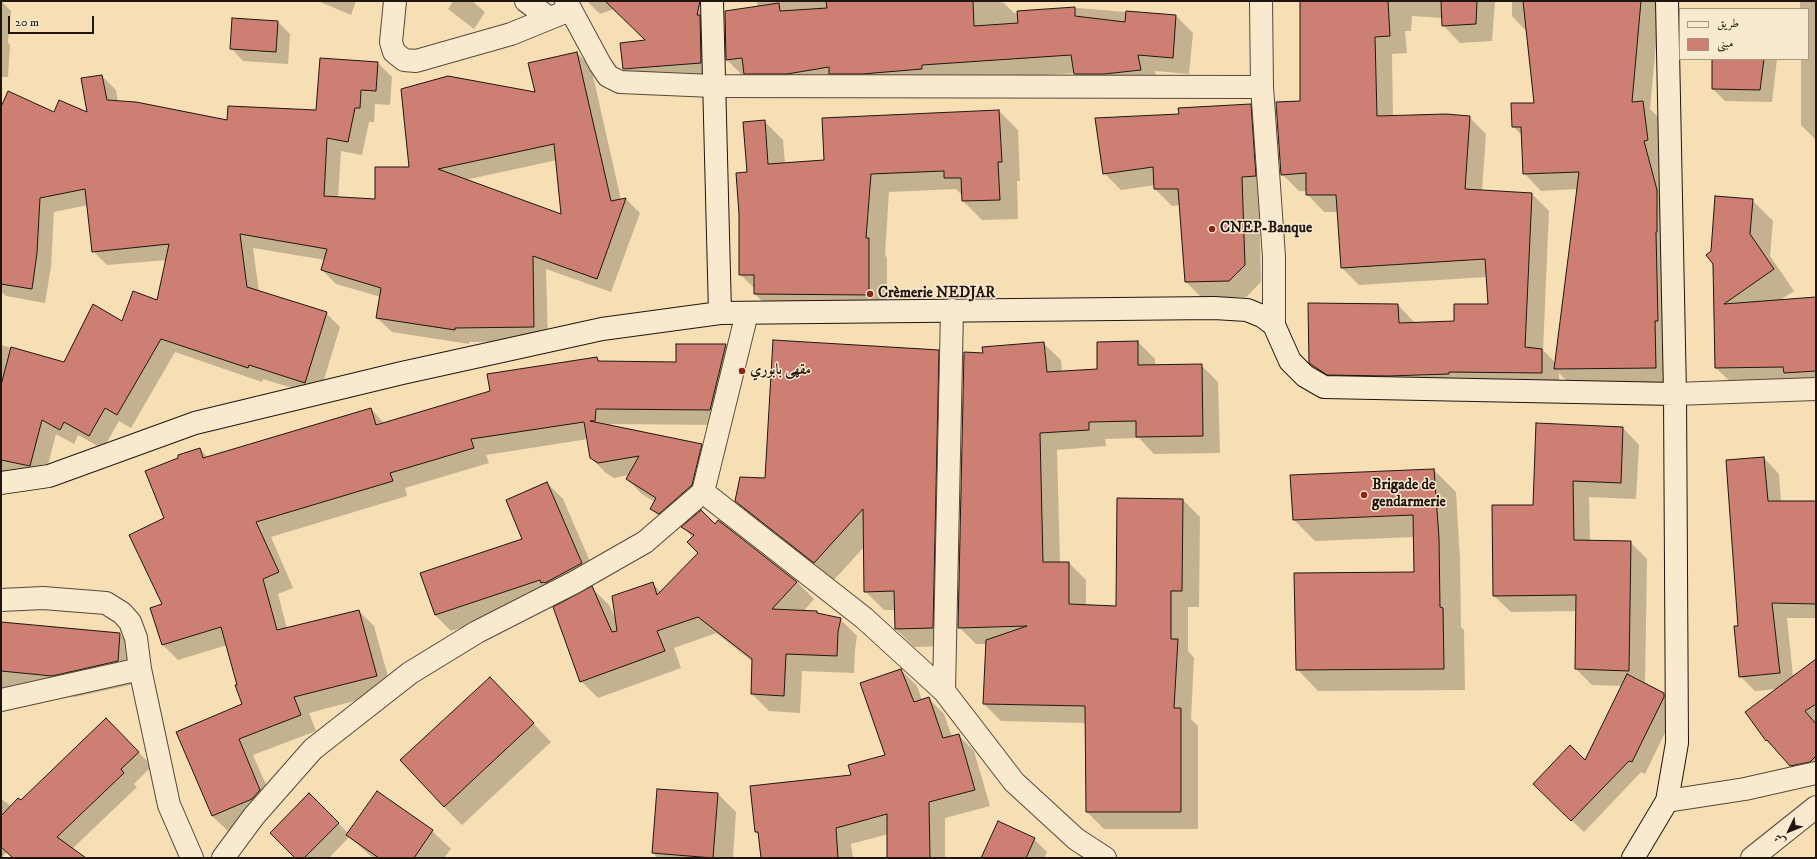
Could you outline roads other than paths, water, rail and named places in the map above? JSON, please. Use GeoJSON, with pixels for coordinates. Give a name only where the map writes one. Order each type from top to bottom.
{"type":"FeatureCollection","features":[{"type":"Feature","properties":{"kind":"street"},"geometry":{"type":"LineString","coordinates":[[395,1],[391,42],[394,52],[404,60],[416,61],[511,34],[548,18],[568,5],[608,76],[620,82],[713,86],[1262,87]]}},
{"type":"Feature","properties":{"kind":"street"},"geometry":{"type":"LineString","coordinates":[[526,1],[548,18]]}},
{"type":"Feature","properties":{"kind":"street"},"geometry":{"type":"LineString","coordinates":[[712,1],[720,313]]}},
{"type":"Feature","properties":{"kind":"street"},"geometry":{"type":"LineString","coordinates":[[1261,1],[1262,87],[1274,257],[1274,324],[1290,361],[1305,376],[1324,387],[1675,394],[1816,389]]}},
{"type":"Feature","properties":{"kind":"street"},"geometry":{"type":"LineString","coordinates":[[1633,858],[1667,801],[1677,743],[1675,394],[1667,1]]}},
{"type":"Feature","properties":{"kind":"street"},"geometry":{"type":"LineString","coordinates":[[1,483],[49,476],[195,423],[402,373],[602,329],[720,313],[1214,308],[1247,310],[1262,316],[1274,324]]}},
{"type":"Feature","properties":{"kind":"street"},"geometry":{"type":"LineString","coordinates":[[944,691],[952,310]]}},
{"type":"Feature","properties":{"kind":"street"},"geometry":{"type":"LineString","coordinates":[[223,858],[254,816],[313,748],[410,673],[477,632],[575,582],[646,542],[702,492],[747,313]]}},
{"type":"Feature","properties":{"kind":"street"},"geometry":{"type":"LineString","coordinates":[[702,492],[864,618],[944,691],[1014,782],[1076,839],[1105,858]]}},
{"type":"Feature","properties":{"kind":"street"},"geometry":{"type":"LineString","coordinates":[[1,600],[43,598],[106,604],[122,613],[130,622],[136,638],[140,669],[169,805],[192,858]]}},
{"type":"Feature","properties":{"kind":"street"},"geometry":{"type":"LineString","coordinates":[[1,700],[140,669]]}},
{"type":"Feature","properties":{"kind":"street"},"geometry":{"type":"LineString","coordinates":[[1667,801],[1745,789],[1816,773]]}},
{"type":"Feature","properties":{"kind":"street"},"geometry":{"type":"LineString","coordinates":[[1752,858],[1816,807]]}},
{"type":"Feature","properties":{"kind":"place","name":"CNEP-Banque"},"geometry":{"type":"Point","coordinates":[1212,229]}},
{"type":"Feature","properties":{"kind":"place","name":"Crèmerie NEDJAR"},"geometry":{"type":"Point","coordinates":[870,294]}},
{"type":"Feature","properties":{"kind":"place","name":"مقهى بابوري"},"geometry":{"type":"Point","coordinates":[742,371]}},
{"type":"Feature","properties":{"kind":"place","name":"Brigade de gendarmerie"},"geometry":{"type":"Point","coordinates":[1364,495]}}]}
